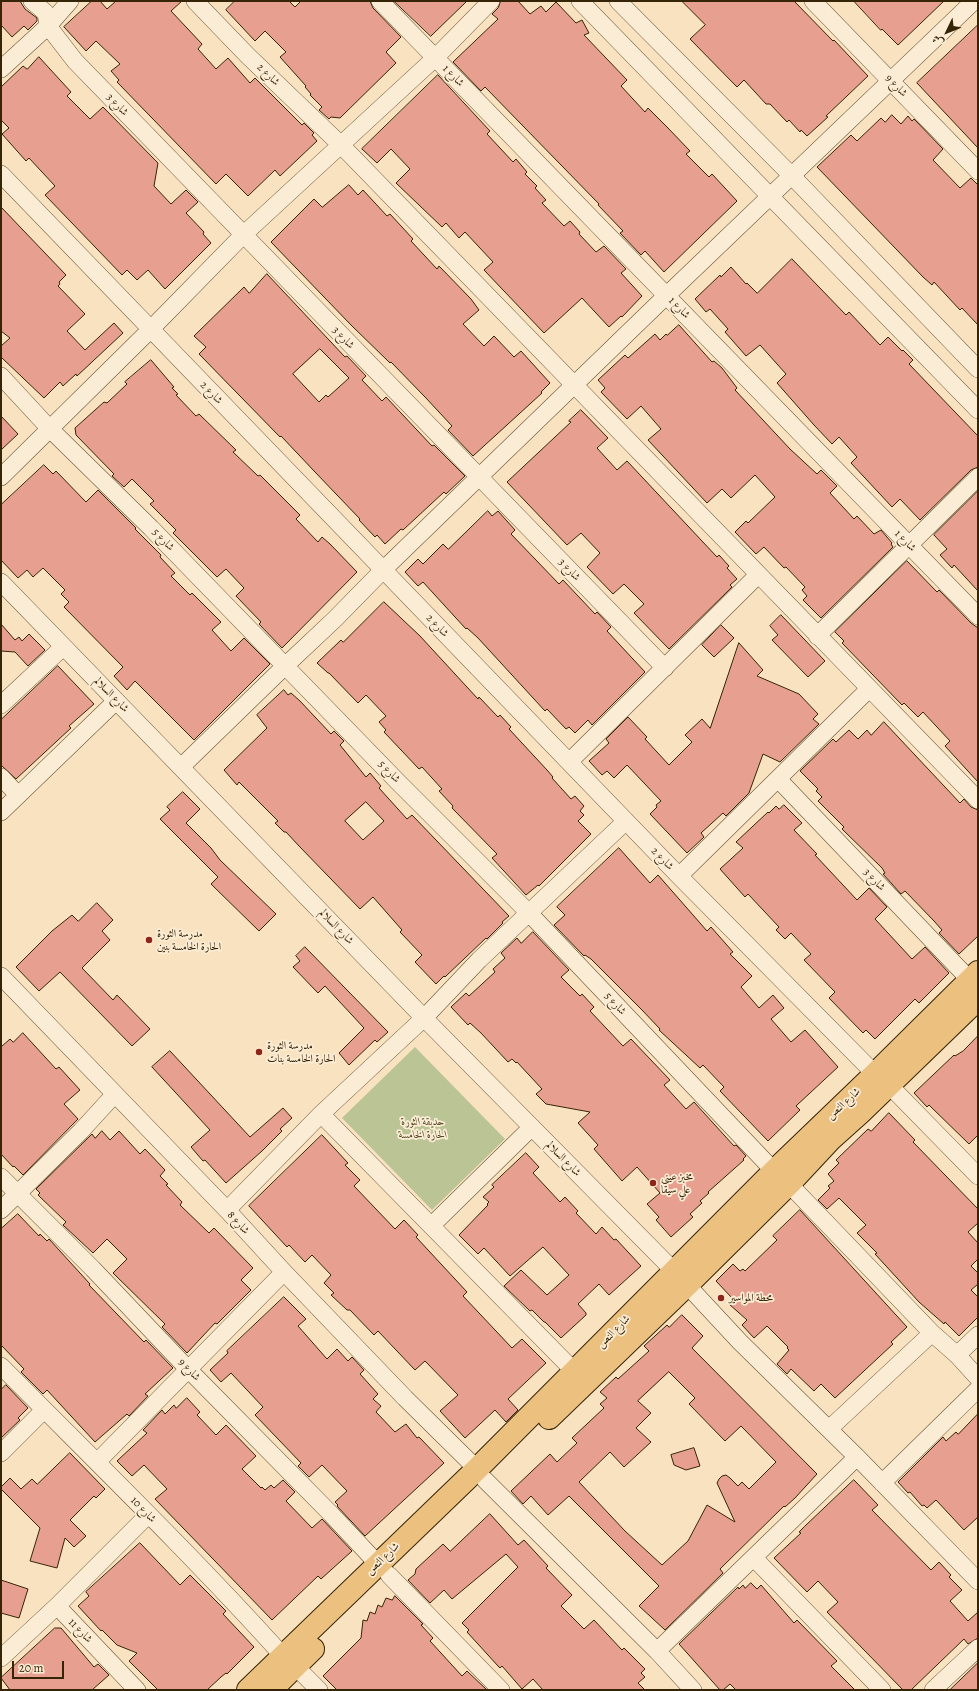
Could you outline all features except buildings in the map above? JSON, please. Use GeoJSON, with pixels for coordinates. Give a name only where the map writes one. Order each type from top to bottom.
{"type":"FeatureCollection","features":[{"type":"Feature","properties":{"kind":"main road","name":"شارع النص"},"geometry":{"type":"LineString","coordinates":[[248,1690],[289,1661],[481,1474],[781,1177],[831,1139],[882,1080],[975,984]]}},
{"type":"Feature","properties":{"kind":"main road","name":"شارع النص"},"geometry":{"type":"LineString","coordinates":[[481,1474],[575,1372],[680,1278]]}},
{"type":"Feature","properties":{"kind":"main road","name":"شارع النص"},"geometry":{"type":"LineString","coordinates":[[271,1690],[289,1661]]}},
{"type":"Feature","properties":{"kind":"street","name":"شارع 3"},"geometry":{"type":"LineString","coordinates":[[32,1],[46,13],[48,26],[75,61],[665,668]]}},
{"type":"Feature","properties":{"kind":"street"},"geometry":{"type":"LineString","coordinates":[[1,69],[48,26],[70,1]]}},
{"type":"Feature","properties":{"kind":"street","name":"شارع 2"},"geometry":{"type":"LineString","coordinates":[[195,1],[248,56],[341,144],[817,636],[978,800]]}},
{"type":"Feature","properties":{"kind":"street","name":"شارع 1"},"geometry":{"type":"LineString","coordinates":[[380,1],[978,616]]}},
{"type":"Feature","properties":{"kind":"street"},"geometry":{"type":"LineString","coordinates":[[1,477],[150,330],[243,235],[436,58],[491,1]]}},
{"type":"Feature","properties":{"kind":"street"},"geometry":{"type":"LineString","coordinates":[[580,1],[769,197],[978,410]]}},
{"type":"Feature","properties":{"kind":"street"},"geometry":{"type":"LineString","coordinates":[[618,1],[792,176],[978,369]]}},
{"type":"Feature","properties":{"kind":"street","name":"شارع 9"},"geometry":{"type":"LineString","coordinates":[[813,1],[978,171]]}},
{"type":"Feature","properties":{"kind":"street"},"geometry":{"type":"LineString","coordinates":[[181,767],[667,295],[974,1]]}},
{"type":"Feature","properties":{"kind":"street","name":"شارع 2"},"geometry":{"type":"LineString","coordinates":[[1,174],[679,876],[978,1176]]}},
{"type":"Feature","properties":{"kind":"street","name":"شارع 5"},"geometry":{"type":"LineString","coordinates":[[1,376],[50,429],[151,528],[529,913],[781,1177],[932,1333],[978,1378]]}},
{"type":"Feature","properties":{"kind":"street"},"geometry":{"type":"LineString","coordinates":[[817,636],[908,544],[978,477]]}},
{"type":"Feature","properties":{"kind":"street"},"geometry":{"type":"LineString","coordinates":[[569,762],[758,575]]}},
{"type":"Feature","properties":{"kind":"street","name":"شارع السلالم"},"geometry":{"type":"LineString","coordinates":[[1,582],[424,1018],[680,1278],[740,1342],[857,1457],[978,1581]]}},
{"type":"Feature","properties":{"kind":"street"},"geometry":{"type":"LineString","coordinates":[[1,705],[63,647]]}},
{"type":"Feature","properties":{"kind":"street"},"geometry":{"type":"LineString","coordinates":[[679,876],[869,689]]}},
{"type":"Feature","properties":{"kind":"street"},"geometry":{"type":"LineString","coordinates":[[1,812],[116,701]]}},
{"type":"Feature","properties":{"kind":"street"},"geometry":{"type":"LineString","coordinates":[[1,777],[18,795]]}},
{"type":"Feature","properties":{"kind":"street","name":"شارع 3"},"geometry":{"type":"LineString","coordinates":[[778,779],[975,984]]}},
{"type":"Feature","properties":{"kind":"street"},"geometry":{"type":"LineString","coordinates":[[227,1210],[322,1114],[424,1018],[479,960],[626,821]]}},
{"type":"Feature","properties":{"kind":"street","name":"شارع 8"},"geometry":{"type":"LineString","coordinates":[[1,976],[114,1095],[227,1210],[284,1272],[405,1398],[693,1690]]}},
{"type":"Feature","properties":{"kind":"street"},"geometry":{"type":"LineString","coordinates":[[1,1210],[81,1131],[114,1095]]}},
{"type":"Feature","properties":{"kind":"street"},"geometry":{"type":"LineString","coordinates":[[322,1114],[575,1372]]}},
{"type":"Feature","properties":{"kind":"street"},"geometry":{"type":"LineString","coordinates":[[431,1226],[532,1127]]}},
{"type":"Feature","properties":{"kind":"street","name":"شارع 9"},"geometry":{"type":"LineString","coordinates":[[1,1177],[93,1269],[188,1369],[501,1690]]}},
{"type":"Feature","properties":{"kind":"street"},"geometry":{"type":"LineString","coordinates":[[97,1462],[284,1272]]}},
{"type":"Feature","properties":{"kind":"street"},"geometry":{"type":"LineString","coordinates":[[829,1429],[932,1333]]}},
{"type":"Feature","properties":{"kind":"street"},"geometry":{"type":"LineString","coordinates":[[956,1355],[978,1334]]}},
{"type":"Feature","properties":{"kind":"street","name":"شارع 10"},"geometry":{"type":"LineString","coordinates":[[1,1366],[97,1462],[289,1661],[319,1690]]}},
{"type":"Feature","properties":{"kind":"street"},"geometry":{"type":"LineString","coordinates":[[882,1483],[978,1389]]}},
{"type":"Feature","properties":{"kind":"street"},"geometry":{"type":"LineString","coordinates":[[1,1454],[44,1410]]}},
{"type":"Feature","properties":{"kind":"street"},"geometry":{"type":"LineString","coordinates":[[657,1652],[857,1457]]}},
{"type":"Feature","properties":{"kind":"street"},"geometry":{"type":"LineString","coordinates":[[1,1658],[148,1515]]}},
{"type":"Feature","properties":{"kind":"street"},"geometry":{"type":"LineString","coordinates":[[754,1558],[882,1690]]}},
{"type":"Feature","properties":{"kind":"street","name":"شارع 11"},"geometry":{"type":"LineString","coordinates":[[56,1606],[137,1690]]}},
{"type":"Feature","properties":{"kind":"street"},"geometry":{"type":"LineString","coordinates":[[933,1690],[978,1648]]}},
{"type":"Feature","properties":{"kind":"green space","name":"حديقة الثورة الحارة الخامسة"},"geometry":{"type":"Polygon","coordinates":[[[415,1047],[505,1139],[432,1210],[342,1118],[415,1047]]]}},
{"type":"Feature","properties":{"kind":"place","name":"مدرسة الثورة الحارة الخامسة بنين"},"geometry":{"type":"Point","coordinates":[149,940]}},
{"type":"Feature","properties":{"kind":"place","name":"مدرسة الثورة الحارة الخامسة بنات"},"geometry":{"type":"Point","coordinates":[259,1052]}},
{"type":"Feature","properties":{"kind":"place","name":"مخبز عيني علي سيقا"},"geometry":{"type":"Point","coordinates":[653,1183]}},
{"type":"Feature","properties":{"kind":"place","name":"محطة المواسير"},"geometry":{"type":"Point","coordinates":[721,1298]}}]}
